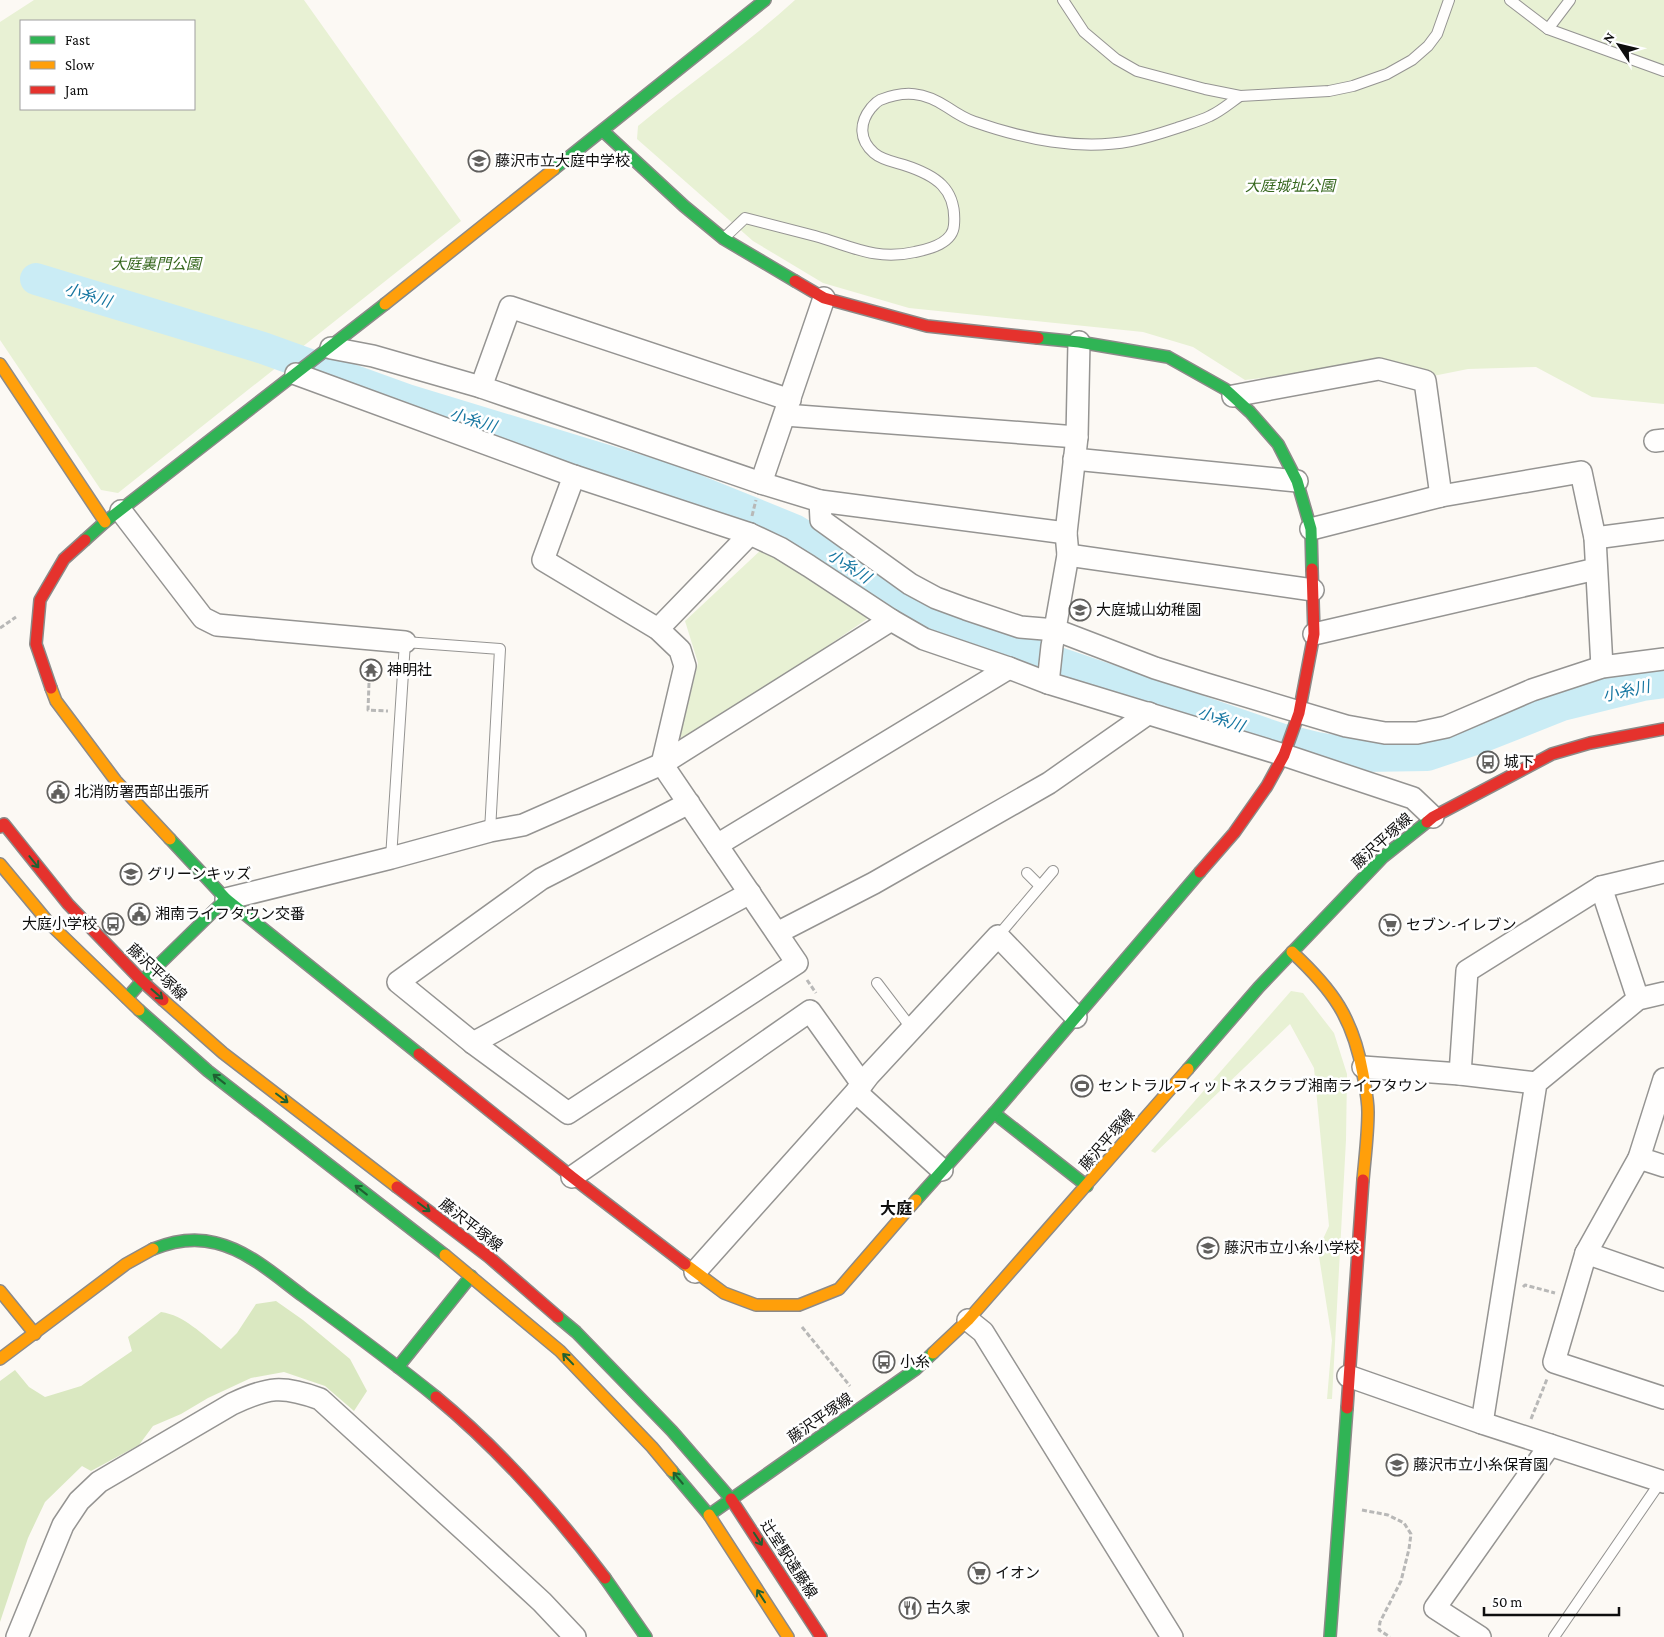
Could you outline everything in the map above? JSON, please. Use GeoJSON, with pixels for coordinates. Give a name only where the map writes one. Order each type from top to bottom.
{"type":"FeatureCollection","features":[{"type":"Feature","properties":{"kind":"street"},"geometry":{"type":"LineString","coordinates":[[603,131],[684,206],[724,239],[824,298],[927,326],[1079,342],[1168,357],[1225,389],[1250,412],[1278,444],[1297,481],[1311,529],[1314,634],[1296,719],[1285,751],[1267,786],[1234,832],[994,1113],[839,1289],[799,1305],[756,1305],[724,1293],[572,1177],[226,899],[116,781],[61,708],[56,701],[36,644],[40,600],[64,560],[113,516],[330,348],[765,0]]}},
{"type":"Feature","properties":{"kind":"street"},"geometry":{"type":"LineString","coordinates":[[758,492],[824,298]]}},
{"type":"Feature","properties":{"kind":"street"},"geometry":{"type":"LineString","coordinates":[[481,387],[510,307],[788,408],[1077,437]]}},
{"type":"Feature","properties":{"kind":"street"},"geometry":{"type":"LineString","coordinates":[[1049,678],[1068,555],[1066,533],[1077,437],[1079,342]]}},
{"type":"Feature","properties":{"kind":"street"},"geometry":{"type":"LineString","coordinates":[[330,348],[373,356],[481,387],[758,492],[1066,533]]}},
{"type":"Feature","properties":{"kind":"street"},"geometry":{"type":"LineString","coordinates":[[0,364],[113,516],[203,618],[217,625],[405,642]]}},
{"type":"Feature","properties":{"kind":"street"},"geometry":{"type":"LineString","coordinates":[[1233,396],[1378,369],[1425,381],[1441,496]]}},
{"type":"Feature","properties":{"kind":"street"},"geometry":{"type":"LineString","coordinates":[[296,374],[574,476],[750,527],[891,620],[924,639],[1009,668],[1049,678],[1149,713],[1285,751],[1413,798],[1433,817]]}},
{"type":"Feature","properties":{"kind":"street"},"geometry":{"type":"LineString","coordinates":[[1074,458],[1297,481]]}},
{"type":"Feature","properties":{"kind":"street"},"geometry":{"type":"LineString","coordinates":[[1311,529],[1441,496],[1581,472],[1595,538],[1602,667]]}},
{"type":"Feature","properties":{"kind":"street"},"geometry":{"type":"LineString","coordinates":[[574,476],[543,560],[658,629],[680,650],[685,666],[662,764],[689,803],[777,933],[796,963],[568,1113],[474,1043],[398,982],[540,879],[689,803]]}},
{"type":"Feature","properties":{"kind":"street"},"geometry":{"type":"LineString","coordinates":[[820,501],[821,520],[910,584],[936,598],[1054,638],[1155,668],[1296,719],[1385,733],[1417,733],[1446,727],[1532,690],[1602,667],[1664,659]]}},
{"type":"Feature","properties":{"kind":"street"},"geometry":{"type":"LineString","coordinates":[[658,629],[750,527]]}},
{"type":"Feature","properties":{"kind":"street"},"geometry":{"type":"LineString","coordinates":[[1595,538],[1664,529]]}},
{"type":"Feature","properties":{"kind":"street"},"geometry":{"type":"LineString","coordinates":[[1068,555],[1313,590]]}},
{"type":"Feature","properties":{"kind":"street"},"geometry":{"type":"LineString","coordinates":[[1314,634],[1596,569]]}},
{"type":"Feature","properties":{"kind":"street"},"geometry":{"type":"LineString","coordinates":[[126,999],[226,899],[490,831],[523,825],[662,764],[891,620]]}},
{"type":"Feature","properties":{"kind":"street"},"geometry":{"type":"LineString","coordinates":[[717,845],[1009,668]]}},
{"type":"Feature","properties":{"kind":"street"},"geometry":{"type":"LineString","coordinates":[[777,933],[874,883],[1049,783],[1149,713]]}},
{"type":"Feature","properties":{"kind":"street","name":"藤沢平塚線"},"geometry":{"type":"LineString","coordinates":[[1,823],[68,904],[142,981],[223,1053],[489,1257],[576,1332],[672,1430],[731,1498],[916,1369],[968,1320],[1260,987],[1384,857],[1433,817],[1552,754],[1590,743],[1664,729]]}},
{"type":"Feature","properties":{"kind":"street"},"geometry":{"type":"LineString","coordinates":[[0,864],[49,922],[126,999],[208,1071],[471,1276],[560,1351],[652,1447],[709,1515],[788,1637]]}},
{"type":"Feature","properties":{"kind":"street"},"geometry":{"type":"LineString","coordinates":[[1460,1074],[1467,971],[1601,887],[1664,872]]}},
{"type":"Feature","properties":{"kind":"street"},"geometry":{"type":"LineString","coordinates":[[1601,887],[1638,999]]}},
{"type":"Feature","properties":{"kind":"street"},"geometry":{"type":"LineString","coordinates":[[474,1043],[750,893]]}},
{"type":"Feature","properties":{"kind":"street"},"geometry":{"type":"LineString","coordinates":[[695,1272],[912,1029],[998,936],[1076,1017]]}},
{"type":"Feature","properties":{"kind":"street"},"geometry":{"type":"LineString","coordinates":[[1292,952],[1333,995],[1347,1019],[1357,1043],[1363,1067],[1368,1110],[1330,1637]]}},
{"type":"Feature","properties":{"kind":"street"},"geometry":{"type":"LineString","coordinates":[[1482,1422],[1536,1083],[1638,999],[1664,993]]}},
{"type":"Feature","properties":{"kind":"street"},"geometry":{"type":"LineString","coordinates":[[572,1177],[810,1011],[859,1088],[942,1170]]}},
{"type":"Feature","properties":{"kind":"street"},"geometry":{"type":"LineString","coordinates":[[1363,1067],[1460,1074],[1536,1083]]}},
{"type":"Feature","properties":{"kind":"street"},"geometry":{"type":"LineString","coordinates":[[1664,1079],[1639,1158],[1586,1253],[1554,1362],[1664,1398]]}},
{"type":"Feature","properties":{"kind":"street"},"geometry":{"type":"LineString","coordinates":[[994,1113],[1087,1186]]}},
{"type":"Feature","properties":{"kind":"street"},"geometry":{"type":"LineString","coordinates":[[1639,1158],[1664,1166]]}},
{"type":"Feature","properties":{"kind":"street"},"geometry":{"type":"LineString","coordinates":[[390,1181],[406,1207],[461,1250],[471,1276]]}},
{"type":"Feature","properties":{"kind":"street"},"geometry":{"type":"LineString","coordinates":[[0,1359],[127,1264],[150,1250],[178,1241],[207,1241],[231,1246],[252,1258],[398,1367],[476,1432],[520,1476],[562,1524],[620,1596],[646,1637]]}},
{"type":"Feature","properties":{"kind":"street"},"geometry":{"type":"LineString","coordinates":[[1586,1253],[1664,1280]]}},
{"type":"Feature","properties":{"kind":"street"},"geometry":{"type":"LineString","coordinates":[[398,1367],[471,1276]]}},
{"type":"Feature","properties":{"kind":"street"},"geometry":{"type":"LineString","coordinates":[[0,1291],[35,1334]]}},
{"type":"Feature","properties":{"kind":"street"},"geometry":{"type":"LineString","coordinates":[[968,1320],[983,1332],[1172,1637]]}},
{"type":"Feature","properties":{"kind":"street"},"geometry":{"type":"LineString","coordinates":[[1348,1376],[1550,1445],[1663,1481]]}},
{"type":"Feature","properties":{"kind":"street"},"geometry":{"type":"LineString","coordinates":[[17,1637],[62,1525],[79,1501],[99,1482],[232,1404],[255,1393],[277,1389],[298,1391],[320,1399],[542,1602],[575,1637]]}},
{"type":"Feature","properties":{"kind":"street"},"geometry":{"type":"LineString","coordinates":[[1480,1637],[1434,1608],[1550,1445]]}},
{"type":"Feature","properties":{"kind":"street"},"geometry":{"type":"LineString","coordinates":[[709,1515],[731,1498]]}},
{"type":"Feature","properties":{"kind":"street","name":"辻堂駅遠藤線"},"geometry":{"type":"LineString","coordinates":[[731,1498],[821,1637]]}},
{"type":"Feature","properties":{"kind":"lane"},"geometry":{"type":"LineString","coordinates":[[1063,0],[1084,32],[1116,59],[1137,71],[1240,96],[1329,91],[1353,86],[1387,74],[1412,60],[1428,46],[1437,34],[1449,0]]}},
{"type":"Feature","properties":{"kind":"lane"},"geometry":{"type":"LineString","coordinates":[[1510,0],[1548,29],[1664,71]]}},
{"type":"Feature","properties":{"kind":"lane"},"geometry":{"type":"LineString","coordinates":[[1548,29],[1570,0]]}},
{"type":"Feature","properties":{"kind":"lane"},"geometry":{"type":"LineString","coordinates":[[724,239],[746,218],[882,256],[902,255],[921,251],[936,246],[948,237],[954,231],[955,214],[951,195],[928,174],[887,160],[874,153],[863,138],[861,128],[866,114],[877,101],[917,93],[945,106],[972,122],[1035,140],[1064,144],[1112,144],[1155,135],[1210,116],[1240,96]]}},
{"type":"Feature","properties":{"kind":"lane"},"geometry":{"type":"LineString","coordinates":[[391,858],[405,642],[500,649],[490,831]]}},
{"type":"Feature","properties":{"kind":"lane"},"geometry":{"type":"LineString","coordinates":[[998,936],[1053,871]]}},
{"type":"Feature","properties":{"kind":"lane"},"geometry":{"type":"LineString","coordinates":[[1027,873],[1040,886]]}},
{"type":"Feature","properties":{"kind":"lane"},"geometry":{"type":"LineString","coordinates":[[877,983],[912,1029]]}},
{"type":"Feature","properties":{"kind":"lane"},"geometry":{"type":"LineString","coordinates":[[1554,1637],[1663,1481]]}},
{"type":"Feature","properties":{"kind":"path"},"geometry":{"type":"LineString","coordinates":[[750,527],[758,492]]}},
{"type":"Feature","properties":{"kind":"path"},"geometry":{"type":"LineString","coordinates":[[0,628],[16,617]]}},
{"type":"Feature","properties":{"kind":"path"},"geometry":{"type":"LineString","coordinates":[[369,683],[368,710],[401,712]]}},
{"type":"Feature","properties":{"kind":"path"},"geometry":{"type":"LineString","coordinates":[[1501,1305],[1525,1285],[1573,1297]]}},
{"type":"Feature","properties":{"kind":"path"},"geometry":{"type":"LineString","coordinates":[[802,1326],[850,1386]]}},
{"type":"Feature","properties":{"kind":"path"},"geometry":{"type":"LineString","coordinates":[[1524,1436],[1554,1362]]}},
{"type":"Feature","properties":{"kind":"path"},"geometry":{"type":"LineString","coordinates":[[1339,1505],[1388,1515],[1404,1523],[1411,1534],[1401,1581],[1380,1622],[1379,1630],[1390,1637]]}},
{"type":"Feature","properties":{"kind":"green space","name":"大庭裏門公園"},"geometry":{"type":"Polygon","coordinates":[[[34,0],[304,0],[461,221],[118,493],[101,490],[0,340],[0,22],[34,0]]]}},
{"type":"Feature","properties":{"kind":"green space","name":"大庭城址公園"},"geometry":{"type":"Polygon","coordinates":[[[795,0],[1664,0],[1664,404],[1592,397],[1536,367],[1468,369],[1428,377],[1302,373],[1245,380],[1193,347],[1143,332],[909,308],[823,283],[753,241],[637,139],[638,126],[757,33],[795,0]]]}},
{"type":"Feature","properties":{"kind":"green space"},"geometry":{"type":"Polygon","coordinates":[[[763,548],[869,611],[867,619],[687,742],[680,737],[698,663],[685,621],[763,548]]]}},
{"type":"Feature","properties":{"kind":"green space"},"geometry":{"type":"Polygon","coordinates":[[[1291,991],[1303,993],[1334,1033],[1347,1074],[1346,1140],[1332,1399],[1327,1399],[1332,1340],[1318,1250],[1329,1226],[1314,1068],[1290,1024],[1155,1153],[1151,1151],[1291,991]]]}},
{"type":"Feature","properties":{"kind":"green space"},"geometry":{"type":"Polygon","coordinates":[[[276,1301],[303,1320],[350,1359],[367,1391],[354,1411],[325,1386],[284,1372],[251,1378],[208,1398],[181,1414],[153,1426],[139,1445],[91,1471],[82,1466],[45,1502],[28,1538],[0,1622],[0,1381],[15,1370],[29,1387],[45,1397],[81,1386],[132,1351],[128,1337],[161,1312],[185,1321],[221,1349],[237,1333],[256,1304],[276,1301]]]}},
{"type":"Feature","properties":{"kind":"waterway","name":"小糸川"},"geometry":{"type":"LineString","coordinates":[[36,279],[263,348],[407,400],[673,481],[794,530],[845,561],[922,614],[945,624],[1280,739],[1363,756],[1427,755],[1484,736],[1562,705],[1643,685],[1664,682]]}},
{"type":"Feature","properties":{"kind":"traffic: fast"},"geometry":{"type":"LineString","coordinates":[[554,169],[765,0]]}},
{"type":"Feature","properties":{"kind":"traffic: fast"},"geometry":{"type":"LineString","coordinates":[[603,131],[684,206],[724,239],[795,281]]}},
{"type":"Feature","properties":{"kind":"traffic: fast"},"geometry":{"type":"LineString","coordinates":[[85,540],[105,522],[385,304]]}},
{"type":"Feature","properties":{"kind":"traffic: fast"},"geometry":{"type":"LineString","coordinates":[[1038,338],[1079,342],[1168,357],[1225,389],[1250,412],[1278,444],[1297,481],[1311,529],[1312,569]]}},
{"type":"Feature","properties":{"kind":"traffic: fast"},"geometry":{"type":"LineString","coordinates":[[1188,1069],[1259,987],[1383,857],[1427,822]]}},
{"type":"Feature","properties":{"kind":"traffic: fast"},"geometry":{"type":"LineString","coordinates":[[170,839],[226,899],[419,1054]]}},
{"type":"Feature","properties":{"kind":"traffic: fast"},"geometry":{"type":"LineString","coordinates":[[916,1200],[994,1113],[1200,872]]}},
{"type":"Feature","properties":{"kind":"traffic: fast"},"geometry":{"type":"LineString","coordinates":[[127,998],[226,899]]}},
{"type":"Feature","properties":{"kind":"traffic: fast"},"geometry":{"type":"LineString","coordinates":[[139,1010],[208,1071],[445,1255]]}},
{"type":"Feature","properties":{"kind":"traffic: fast"},"geometry":{"type":"LineString","coordinates":[[994,1113],[1087,1186]]}},
{"type":"Feature","properties":{"kind":"traffic: fast"},"geometry":{"type":"LineString","coordinates":[[153,1249],[176,1242],[200,1240],[216,1243],[240,1252],[272,1273],[387,1358],[436,1397]]}},
{"type":"Feature","properties":{"kind":"traffic: fast"},"geometry":{"type":"LineString","coordinates":[[398,1367],[471,1276]]}},
{"type":"Feature","properties":{"kind":"traffic: fast"},"geometry":{"type":"LineString","coordinates":[[558,1317],[576,1332],[672,1431],[731,1499]]}},
{"type":"Feature","properties":{"kind":"traffic: fast"},"geometry":{"type":"LineString","coordinates":[[672,1471],[709,1515],[916,1369],[933,1353]]}},
{"type":"Feature","properties":{"kind":"traffic: fast"},"geometry":{"type":"LineString","coordinates":[[1330,1637],[1347,1408]]}},
{"type":"Feature","properties":{"kind":"traffic: fast"},"geometry":{"type":"LineString","coordinates":[[605,1578],[646,1637]]}},
{"type":"Feature","properties":{"kind":"traffic: slow"},"geometry":{"type":"LineString","coordinates":[[385,304],[554,169]]}},
{"type":"Feature","properties":{"kind":"traffic: slow"},"geometry":{"type":"LineString","coordinates":[[0,364],[105,522]]}},
{"type":"Feature","properties":{"kind":"traffic: slow"},"geometry":{"type":"LineString","coordinates":[[51,688],[56,701],[116,781],[170,839]]}},
{"type":"Feature","properties":{"kind":"traffic: slow"},"geometry":{"type":"LineString","coordinates":[[0,864],[49,923],[139,1010]]}},
{"type":"Feature","properties":{"kind":"traffic: slow"},"geometry":{"type":"LineString","coordinates":[[1292,952],[1319,979],[1339,1006],[1347,1021],[1359,1054],[1368,1107],[1363,1180]]}},
{"type":"Feature","properties":{"kind":"traffic: slow"},"geometry":{"type":"LineString","coordinates":[[163,1000],[223,1053],[397,1187]]}},
{"type":"Feature","properties":{"kind":"traffic: slow"},"geometry":{"type":"LineString","coordinates":[[933,1353],[968,1320],[1188,1069]]}},
{"type":"Feature","properties":{"kind":"traffic: slow"},"geometry":{"type":"LineString","coordinates":[[685,1264],[724,1293],[756,1305],[799,1305],[839,1289],[916,1200]]}},
{"type":"Feature","properties":{"kind":"traffic: slow"},"geometry":{"type":"LineString","coordinates":[[0,1359],[126,1264],[153,1249]]}},
{"type":"Feature","properties":{"kind":"traffic: slow"},"geometry":{"type":"LineString","coordinates":[[445,1255],[560,1351],[652,1447],[672,1471]]}},
{"type":"Feature","properties":{"kind":"traffic: slow"},"geometry":{"type":"LineString","coordinates":[[0,1291],[35,1334]]}},
{"type":"Feature","properties":{"kind":"traffic: slow"},"geometry":{"type":"LineString","coordinates":[[709,1515],[788,1637]]}},
{"type":"Feature","properties":{"kind":"traffic: jam"},"geometry":{"type":"LineString","coordinates":[[795,281],[824,298],[927,326],[1038,338]]}},
{"type":"Feature","properties":{"kind":"traffic: jam"},"geometry":{"type":"LineString","coordinates":[[51,688],[36,644],[40,600],[64,559],[85,540]]}},
{"type":"Feature","properties":{"kind":"traffic: jam"},"geometry":{"type":"LineString","coordinates":[[1200,872],[1234,833],[1267,786],[1284,755],[1299,713],[1314,634],[1312,569]]}},
{"type":"Feature","properties":{"kind":"traffic: jam"},"geometry":{"type":"LineString","coordinates":[[1427,822],[1433,817],[1552,754],[1590,743],[1664,729]]}},
{"type":"Feature","properties":{"kind":"traffic: jam"},"geometry":{"type":"LineString","coordinates":[[0,827],[4,824],[68,904],[142,981],[163,1000]]}},
{"type":"Feature","properties":{"kind":"traffic: jam"},"geometry":{"type":"LineString","coordinates":[[419,1054],[572,1177],[685,1264]]}},
{"type":"Feature","properties":{"kind":"traffic: jam"},"geometry":{"type":"LineString","coordinates":[[1347,1408],[1363,1180]]}},
{"type":"Feature","properties":{"kind":"traffic: jam"},"geometry":{"type":"LineString","coordinates":[[397,1187],[489,1257],[558,1317]]}},
{"type":"Feature","properties":{"kind":"traffic: jam"},"geometry":{"type":"LineString","coordinates":[[436,1397],[482,1438],[526,1483],[605,1578]]}},
{"type":"Feature","properties":{"kind":"traffic: jam"},"geometry":{"type":"LineString","coordinates":[[731,1499],[821,1637]]}},
{"type":"Feature","properties":{"kind":"place","name":"藤沢市立大庭中学校"},"geometry":{"type":"Point","coordinates":[479,161]}},
{"type":"Feature","properties":{"kind":"place","name":"大庭城山幼稚園"},"geometry":{"type":"Point","coordinates":[1080,610]}},
{"type":"Feature","properties":{"kind":"place","name":"神明社"},"geometry":{"type":"Point","coordinates":[371,670]}},
{"type":"Feature","properties":{"kind":"place","name":"城下"},"geometry":{"type":"Point","coordinates":[1488,762]}},
{"type":"Feature","properties":{"kind":"place","name":"北消防署西部出張所"},"geometry":{"type":"Point","coordinates":[58,792]}},
{"type":"Feature","properties":{"kind":"place","name":"グリーンキッズ"},"geometry":{"type":"Point","coordinates":[131,874]}},
{"type":"Feature","properties":{"kind":"place","name":"湘南ライフタウン交番"},"geometry":{"type":"Point","coordinates":[139,914]}},
{"type":"Feature","properties":{"kind":"place","name":"大庭小学校"},"geometry":{"type":"Point","coordinates":[113,924]}},
{"type":"Feature","properties":{"kind":"place","name":"セブン-イレブン"},"geometry":{"type":"Point","coordinates":[1390,925]}},
{"type":"Feature","properties":{"kind":"place","name":"セントラルフィットネスクラブ湘南ライフタウン"},"geometry":{"type":"Point","coordinates":[1082,1086]}},
{"type":"Feature","properties":{"kind":"place","name":"藤沢市立小糸小学校"},"geometry":{"type":"Point","coordinates":[1208,1248]}},
{"type":"Feature","properties":{"kind":"place","name":"小糸"},"geometry":{"type":"Point","coordinates":[884,1362]}},
{"type":"Feature","properties":{"kind":"place","name":"藤沢市立小糸保育園"},"geometry":{"type":"Point","coordinates":[1397,1465]}},
{"type":"Feature","properties":{"kind":"place","name":"イオン"},"geometry":{"type":"Point","coordinates":[979,1573]}},
{"type":"Feature","properties":{"kind":"place","name":"古久家"},"geometry":{"type":"Point","coordinates":[910,1608]}},
{"type":"Feature","properties":{"kind":"district","name":"大庭"},"geometry":{"type":"Point","coordinates":[896,1208]}}]}
